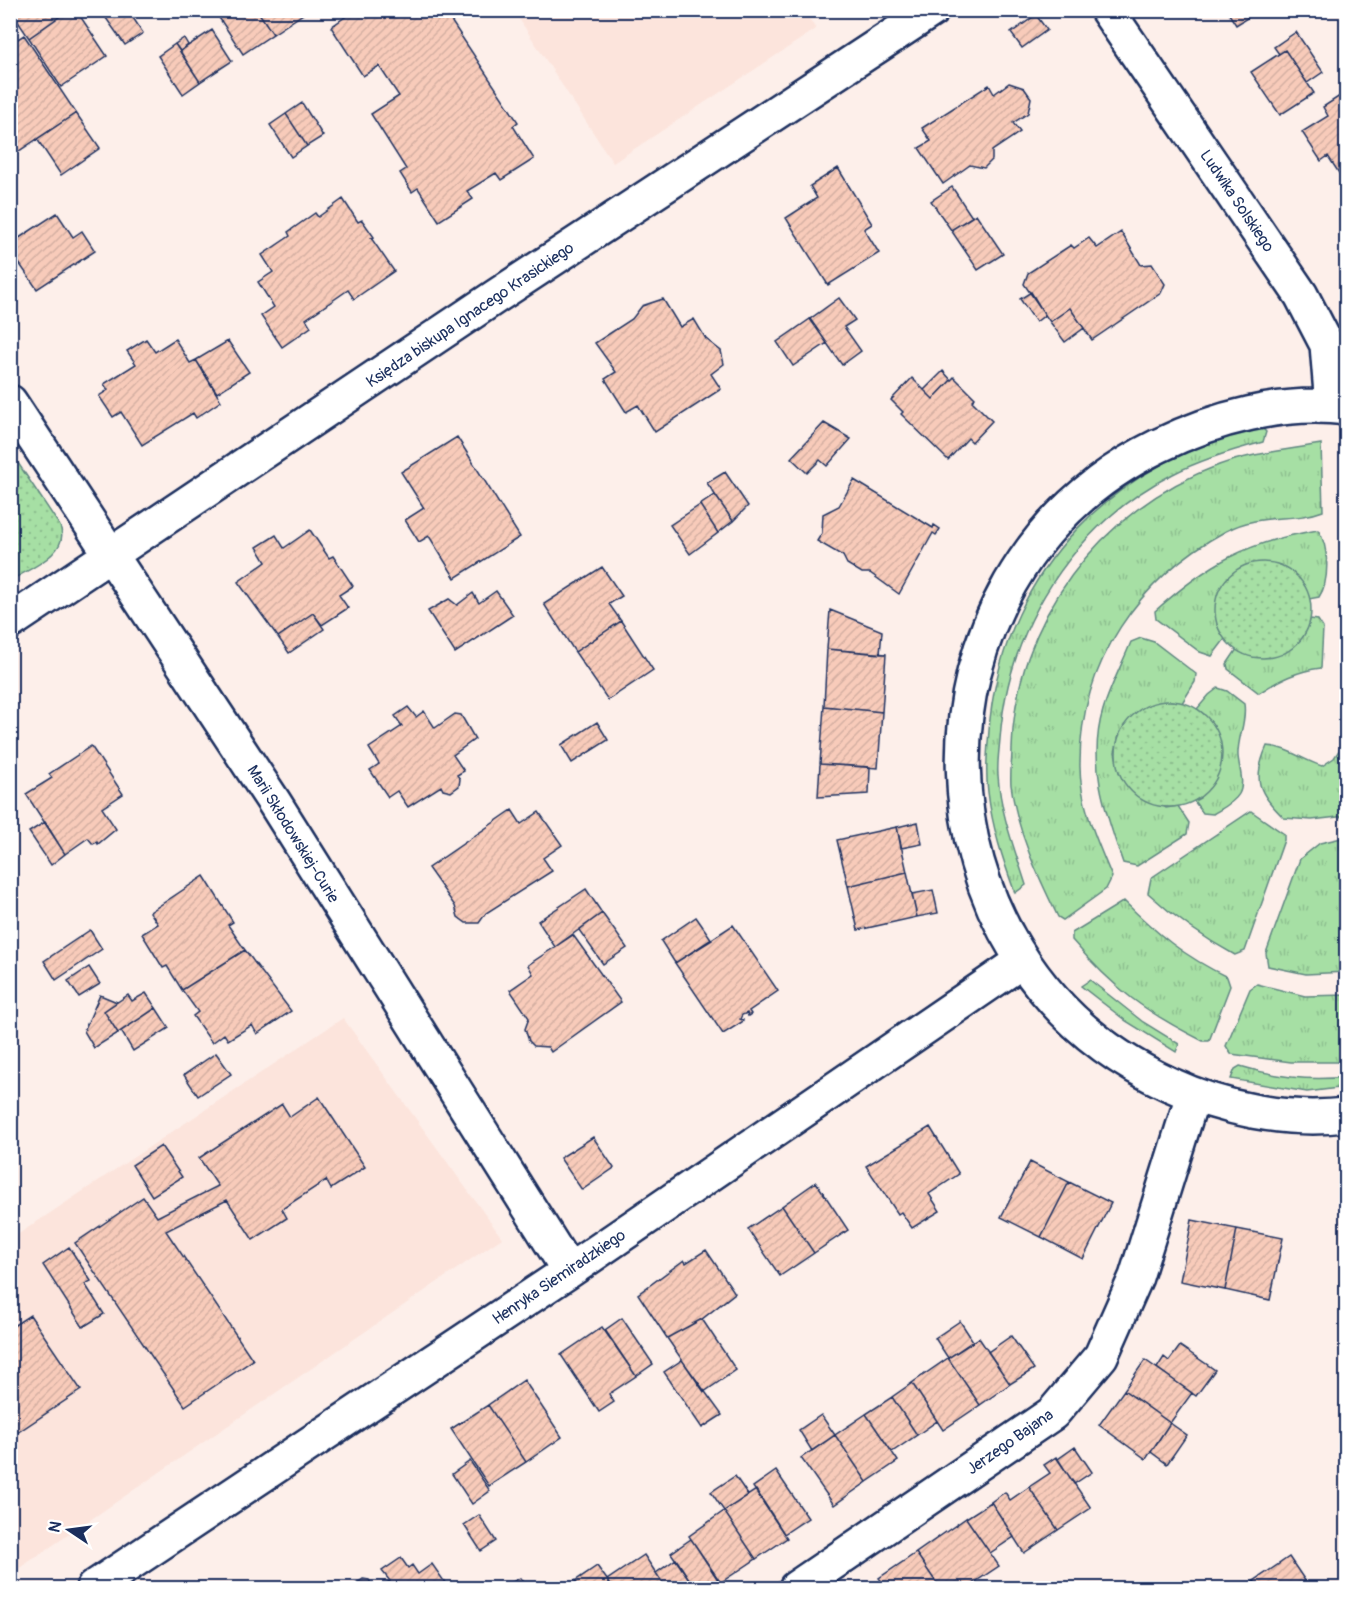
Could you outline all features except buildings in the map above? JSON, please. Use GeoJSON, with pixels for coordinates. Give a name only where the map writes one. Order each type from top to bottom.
{"type":"FeatureCollection","features":[{"type":"Feature","properties":{"kind":"street","name":"Księdza biskupa Ignacego Krasickiego"},"geometry":{"type":"LineString","coordinates":[[10,622],[932,10]]}},
{"type":"Feature","properties":{"kind":"street","name":"Ludwika Solskiego"},"geometry":{"type":"LineString","coordinates":[[1107,10],[1301,295],[1327,345],[1339,407]]}},
{"type":"Feature","properties":{"kind":"street","name":"Marii Skłodowskiej-Curie"},"geometry":{"type":"LineString","coordinates":[[10,402],[274,802],[569,1271]]}},
{"type":"Feature","properties":{"kind":"street"},"geometry":{"type":"LineString","coordinates":[[1339,407],[1261,411],[1192,429],[1139,455],[1072,504],[1025,558],[991,620],[969,688],[961,759],[968,830],[988,898],[1022,961],[1056,1004],[1097,1041],[1143,1072],[1193,1095],[1258,1113],[1324,1117],[1347,1115]]}},
{"type":"Feature","properties":{"kind":"street","name":"Henryka Siemiradzkiego"},"geometry":{"type":"LineString","coordinates":[[93,1588],[569,1271],[1022,961]]}},
{"type":"Feature","properties":{"kind":"street","name":"Jerzego Bajana"},"geometry":{"type":"LineString","coordinates":[[796,1588],[1053,1413],[1101,1356],[1136,1277],[1193,1095]]}},
{"type":"Feature","properties":{"kind":"shaded area"},"geometry":{"type":"Polygon","coordinates":[[[514,11],[804,11],[816,29],[613,163],[514,11]]]}},
{"type":"Feature","properties":{"kind":"shaded area"},"geometry":{"type":"Polygon","coordinates":[[[343,1018],[502,1238],[11,1574],[11,1239],[343,1018]]]}},
{"type":"Feature","properties":{"kind":"green space"},"geometry":{"type":"Polygon","coordinates":[[[1261,427],[1266,432],[1263,442],[1206,459],[1173,474],[1137,495],[1105,521],[1076,551],[1052,584],[1032,619],[1016,658],[1006,698],[998,762],[999,789],[1005,817],[1026,885],[1015,893],[992,818],[987,765],[990,719],[1000,664],[1019,614],[1044,569],[1077,529],[1115,495],[1159,466],[1208,443],[1261,427]]]}},
{"type":"Feature","properties":{"kind":"green space"},"geometry":{"type":"Polygon","coordinates":[[[1321,444],[1323,511],[1300,517],[1264,519],[1239,525],[1195,550],[1166,573],[1142,599],[1120,627],[1103,658],[1091,691],[1083,726],[1080,778],[1090,821],[1112,877],[1106,889],[1063,920],[1058,917],[1029,853],[1018,820],[1011,780],[1017,702],[1028,657],[1047,614],[1072,576],[1102,540],[1137,510],[1176,485],[1231,461],[1321,444]]]}},
{"type":"Feature","properties":{"kind":"green space"},"geometry":{"type":"Polygon","coordinates":[[[10,451],[60,526],[62,536],[60,544],[46,559],[11,580],[10,451]]]}},
{"type":"Feature","properties":{"kind":"green space"},"geometry":{"type":"Polygon","coordinates":[[[1318,530],[1322,537],[1327,564],[1325,582],[1319,597],[1309,599],[1304,585],[1217,625],[1225,639],[1212,656],[1200,652],[1156,619],[1155,611],[1211,567],[1249,548],[1318,530]]]}},
{"type":"Feature","properties":{"kind":"green space"},"geometry":{"type":"Polygon","coordinates":[[[1346,538],[1346,671],[1342,658],[1343,541],[1346,538]]]}},
{"type":"Feature","properties":{"kind":"green space"},"geometry":{"type":"Polygon","coordinates":[[[1263,562],[1281,566],[1297,576],[1307,592],[1311,610],[1307,628],[1297,644],[1281,654],[1263,658],[1245,654],[1229,644],[1219,628],[1215,610],[1219,592],[1229,576],[1245,566],[1263,562]]]}},
{"type":"Feature","properties":{"kind":"green space"},"geometry":{"type":"Polygon","coordinates":[[[1310,619],[1318,620],[1323,628],[1321,668],[1288,677],[1259,693],[1228,669],[1227,664],[1237,649],[1244,654],[1309,624],[1310,619]]]}},
{"type":"Feature","properties":{"kind":"green space"},"geometry":{"type":"Polygon","coordinates":[[[1141,638],[1154,642],[1196,674],[1195,682],[1182,703],[1171,701],[1120,732],[1115,752],[1119,772],[1166,808],[1178,806],[1189,823],[1187,834],[1137,866],[1123,863],[1105,807],[1097,749],[1103,710],[1109,693],[1131,642],[1141,638]]]}},
{"type":"Feature","properties":{"kind":"green space"},"geometry":{"type":"Polygon","coordinates":[[[1218,688],[1227,691],[1244,704],[1245,711],[1238,749],[1241,790],[1227,806],[1213,814],[1203,813],[1194,801],[1200,798],[1204,714],[1197,709],[1218,688]]]}},
{"type":"Feature","properties":{"kind":"green space"},"geometry":{"type":"Polygon","coordinates":[[[1169,701],[1189,705],[1206,717],[1218,734],[1222,754],[1218,774],[1206,791],[1189,803],[1169,807],[1149,803],[1132,791],[1120,774],[1116,754],[1120,734],[1132,717],[1149,705],[1169,701]]]}},
{"type":"Feature","properties":{"kind":"green space"},"geometry":{"type":"Polygon","coordinates":[[[1346,740],[1346,816],[1312,820],[1284,818],[1268,801],[1260,785],[1260,768],[1267,746],[1288,751],[1322,766],[1334,758],[1346,740]]]}},
{"type":"Feature","properties":{"kind":"green space"},"geometry":{"type":"Polygon","coordinates":[[[1251,811],[1284,834],[1284,840],[1245,951],[1235,955],[1189,927],[1148,893],[1151,878],[1251,811]]]}},
{"type":"Feature","properties":{"kind":"green space"},"geometry":{"type":"Polygon","coordinates":[[[1346,837],[1346,972],[1306,974],[1268,966],[1266,953],[1300,859],[1320,843],[1346,837]]]}},
{"type":"Feature","properties":{"kind":"green space"},"geometry":{"type":"Polygon","coordinates":[[[1124,901],[1172,943],[1197,961],[1227,977],[1230,986],[1209,1041],[1203,1041],[1164,1020],[1132,998],[1102,972],[1072,940],[1072,933],[1124,901]]]}},
{"type":"Feature","properties":{"kind":"green space"},"geometry":{"type":"Polygon","coordinates":[[[1090,980],[1143,1022],[1179,1044],[1176,1052],[1126,1021],[1081,986],[1090,980]]]}},
{"type":"Feature","properties":{"kind":"green space"},"geometry":{"type":"Polygon","coordinates":[[[1257,984],[1305,996],[1346,995],[1346,1062],[1291,1062],[1231,1054],[1226,1046],[1250,989],[1257,984]]]}},
{"type":"Feature","properties":{"kind":"green space"},"geometry":{"type":"Polygon","coordinates":[[[1240,1066],[1293,1077],[1319,1079],[1346,1077],[1346,1087],[1307,1092],[1231,1079],[1235,1069],[1240,1066]]]}}]}
